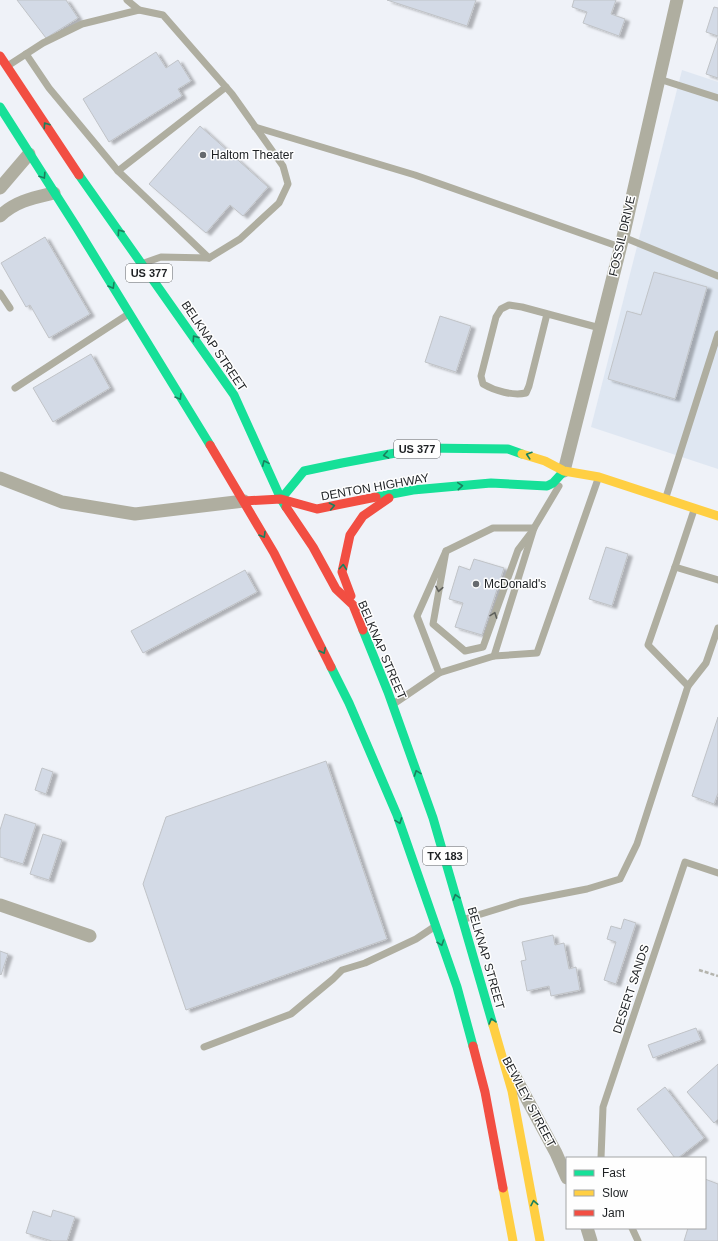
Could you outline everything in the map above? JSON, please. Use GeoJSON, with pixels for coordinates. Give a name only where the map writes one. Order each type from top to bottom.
{"type":"FeatureCollection","features":[{"type":"Feature","properties":{"kind":"main road","name":"BELKNAP STREET"},"geometry":{"type":"LineString","coordinates":[[0,56],[67,157],[234,395],[281,499],[313,547],[336,589],[353,605],[392,704],[433,818],[463,920],[512,1091],[540,1241]]}},
{"type":"Feature","properties":{"kind":"main road","name":"US 377"},"geometry":{"type":"LineString","coordinates":[[0,107],[3,118],[29,154],[54,193],[244,501]]}},
{"type":"Feature","properties":{"kind":"main road","name":"US 377"},"geometry":{"type":"LineString","coordinates":[[281,499],[304,471],[422,448],[508,449],[545,460],[564,471],[599,477],[718,516]]}},
{"type":"Feature","properties":{"kind":"main road","name":"DENTON HIGHWAY"},"geometry":{"type":"LineString","coordinates":[[244,501],[281,499],[317,509],[413,490],[491,483],[547,486],[553,483],[564,471]]}},
{"type":"Feature","properties":{"kind":"main road"},"geometry":{"type":"LineString","coordinates":[[353,605],[342,572],[350,535],[363,516],[395,493]]}},
{"type":"Feature","properties":{"kind":"main road","name":"TX 183"},"geometry":{"type":"LineString","coordinates":[[244,501],[274,553],[349,703],[397,815],[457,987],[485,1092],[513,1241]]}},
{"type":"Feature","properties":{"kind":"street","name":"FOSSIL DRIVE"},"geometry":{"type":"LineString","coordinates":[[564,471],[621,242],[677,0]]}},
{"type":"Feature","properties":{"kind":"street"},"geometry":{"type":"LineString","coordinates":[[0,188],[29,154]]}},
{"type":"Feature","properties":{"kind":"street"},"geometry":{"type":"LineString","coordinates":[[0,216],[9,208],[20,202],[54,193]]}},
{"type":"Feature","properties":{"kind":"street"},"geometry":{"type":"LineString","coordinates":[[0,478],[62,502],[135,514],[244,501]]}},
{"type":"Feature","properties":{"kind":"street"},"geometry":{"type":"LineString","coordinates":[[0,905],[90,936]]}},
{"type":"Feature","properties":{"kind":"street","name":"BEWLEY STREET"},"geometry":{"type":"LineString","coordinates":[[500,1049],[556,1153],[566,1176]]}},
{"type":"Feature","properties":{"kind":"street"},"geometry":{"type":"LineString","coordinates":[[587,1229],[590,1241]]}},
{"type":"Feature","properties":{"kind":"lane"},"geometry":{"type":"LineString","coordinates":[[127,0],[139,10]]}},
{"type":"Feature","properties":{"kind":"lane"},"geometry":{"type":"LineString","coordinates":[[7,66],[43,43],[82,24],[139,10],[163,15],[226,87],[283,166],[288,184],[279,203],[240,239],[209,258],[161,257],[142,264]]}},
{"type":"Feature","properties":{"kind":"lane"},"geometry":{"type":"LineString","coordinates":[[26,54],[49,88],[118,171],[209,258]]}},
{"type":"Feature","properties":{"kind":"lane"},"geometry":{"type":"LineString","coordinates":[[659,79],[718,98]]}},
{"type":"Feature","properties":{"kind":"lane"},"geometry":{"type":"LineString","coordinates":[[118,171],[226,87]]}},
{"type":"Feature","properties":{"kind":"lane"},"geometry":{"type":"LineString","coordinates":[[255,127],[415,175],[621,242],[718,276]]}},
{"type":"Feature","properties":{"kind":"lane"},"geometry":{"type":"LineString","coordinates":[[0,293],[10,308]]}},
{"type":"Feature","properties":{"kind":"lane"},"geometry":{"type":"LineString","coordinates":[[547,314],[529,386],[526,392],[518,395],[490,388],[483,384],[481,376],[496,317],[501,309],[509,306],[522,307],[600,328]]}},
{"type":"Feature","properties":{"kind":"lane"},"geometry":{"type":"LineString","coordinates":[[15,388],[129,314]]}},
{"type":"Feature","properties":{"kind":"lane"},"geometry":{"type":"LineString","coordinates":[[666,499],[718,334]]}},
{"type":"Feature","properties":{"kind":"lane"},"geometry":{"type":"LineString","coordinates":[[446,551],[432,624],[465,651],[483,647],[518,550],[534,528],[557,490],[564,471]]}},
{"type":"Feature","properties":{"kind":"lane"},"geometry":{"type":"LineString","coordinates":[[392,704],[439,673],[494,656],[537,653],[599,477]]}},
{"type":"Feature","properties":{"kind":"lane"},"geometry":{"type":"LineString","coordinates":[[688,686],[648,646],[694,509]]}},
{"type":"Feature","properties":{"kind":"lane"},"geometry":{"type":"LineString","coordinates":[[439,673],[417,616],[446,551],[493,528],[534,528]]}},
{"type":"Feature","properties":{"kind":"lane"},"geometry":{"type":"LineString","coordinates":[[494,656],[534,528]]}},
{"type":"Feature","properties":{"kind":"lane"},"geometry":{"type":"LineString","coordinates":[[675,567],[718,580]]}},
{"type":"Feature","properties":{"kind":"lane"},"geometry":{"type":"LineString","coordinates":[[463,920],[520,902],[587,888],[620,879],[637,844],[688,686],[706,662],[718,628]]}},
{"type":"Feature","properties":{"kind":"lane","name":"DESERT SANDS"},"geometry":{"type":"LineString","coordinates":[[601,1157],[603,1107],[685,862],[718,873]]}},
{"type":"Feature","properties":{"kind":"lane"},"geometry":{"type":"LineString","coordinates":[[204,1047],[291,1014],[334,979],[342,970],[365,963],[416,939],[436,926]]}},
{"type":"Feature","properties":{"kind":"lane"},"geometry":{"type":"LineString","coordinates":[[632,1229],[638,1241]]}},
{"type":"Feature","properties":{"kind":"path"},"geometry":{"type":"LineString","coordinates":[[699,970],[718,976]]}},
{"type":"Feature","properties":{"kind":"shaded area"},"geometry":{"type":"Polygon","coordinates":[[[682,70],[718,82],[718,469],[591,427],[682,70]]]}},
{"type":"Feature","properties":{"kind":"building"},"geometry":{"type":"Polygon","coordinates":[[[17,0],[66,0],[78,18],[46,38],[17,0]]]}},
{"type":"Feature","properties":{"kind":"building"},"geometry":{"type":"Polygon","coordinates":[[[387,0],[476,0],[467,26],[387,0]]]}},
{"type":"Feature","properties":{"kind":"building"},"geometry":{"type":"Polygon","coordinates":[[[574,0],[616,0],[611,14],[625,19],[619,36],[583,23],[587,12],[572,7],[574,0]]]}},
{"type":"Feature","properties":{"kind":"building"},"geometry":{"type":"Polygon","coordinates":[[[714,7],[718,8],[718,36],[706,32],[714,7]]]}},
{"type":"Feature","properties":{"kind":"building"},"geometry":{"type":"Polygon","coordinates":[[[718,38],[718,78],[706,74],[718,38]]]}},
{"type":"Feature","properties":{"kind":"building"},"geometry":{"type":"Polygon","coordinates":[[[156,52],[166,68],[178,60],[191,81],[178,89],[182,96],[109,142],[83,99],[156,52]]]}},
{"type":"Feature","properties":{"kind":"building","name":"Haltom Theater"},"geometry":{"type":"Polygon","coordinates":[[[200,126],[268,187],[243,216],[230,205],[206,233],[149,184],[200,126]]]}},
{"type":"Feature","properties":{"kind":"building"},"geometry":{"type":"Polygon","coordinates":[[[45,237],[90,314],[49,338],[30,305],[26,307],[1,263],[45,237]]]}},
{"type":"Feature","properties":{"kind":"building"},"geometry":{"type":"Polygon","coordinates":[[[654,272],[707,287],[675,399],[608,379],[627,311],[641,315],[654,272]]]}},
{"type":"Feature","properties":{"kind":"building"},"geometry":{"type":"Polygon","coordinates":[[[440,316],[471,326],[456,372],[425,362],[440,316]]]}},
{"type":"Feature","properties":{"kind":"building"},"geometry":{"type":"Polygon","coordinates":[[[91,354],[110,388],[53,422],[33,388],[91,354]]]}},
{"type":"Feature","properties":{"kind":"building"},"geometry":{"type":"Polygon","coordinates":[[[606,547],[628,554],[612,606],[589,599],[606,547]]]}},
{"type":"Feature","properties":{"kind":"building","name":"McDonald's"},"geometry":{"type":"Polygon","coordinates":[[[474,559],[504,568],[482,635],[455,627],[463,603],[449,599],[459,566],[470,570],[474,559]]]}},
{"type":"Feature","properties":{"kind":"building"},"geometry":{"type":"Polygon","coordinates":[[[245,570],[257,592],[143,653],[131,631],[245,570]]]}},
{"type":"Feature","properties":{"kind":"building"},"geometry":{"type":"Polygon","coordinates":[[[718,717],[718,793],[714,804],[692,796],[718,717]]]}},
{"type":"Feature","properties":{"kind":"building"},"geometry":{"type":"Polygon","coordinates":[[[326,761],[387,939],[186,1010],[143,884],[166,817],[326,761]]]}},
{"type":"Feature","properties":{"kind":"building"},"geometry":{"type":"Polygon","coordinates":[[[42,768],[53,772],[46,794],[35,790],[42,768]]]}},
{"type":"Feature","properties":{"kind":"building"},"geometry":{"type":"Polygon","coordinates":[[[5,814],[36,824],[23,864],[0,857],[0,830],[5,814]]]}},
{"type":"Feature","properties":{"kind":"building"},"geometry":{"type":"Polygon","coordinates":[[[43,834],[62,840],[49,880],[30,874],[43,834]]]}},
{"type":"Feature","properties":{"kind":"building"},"geometry":{"type":"Polygon","coordinates":[[[624,919],[636,923],[616,984],[604,980],[616,942],[607,939],[611,926],[621,929],[624,919]]]}},
{"type":"Feature","properties":{"kind":"building"},"geometry":{"type":"Polygon","coordinates":[[[553,935],[555,945],[564,943],[569,969],[576,967],[580,990],[551,996],[549,986],[527,991],[521,961],[526,960],[522,942],[553,935]]]}},
{"type":"Feature","properties":{"kind":"building"},"geometry":{"type":"Polygon","coordinates":[[[0,951],[8,954],[1,975],[0,974],[0,951]]]}},
{"type":"Feature","properties":{"kind":"building"},"geometry":{"type":"Polygon","coordinates":[[[696,1028],[701,1040],[653,1058],[648,1045],[696,1028]]]}},
{"type":"Feature","properties":{"kind":"building"},"geometry":{"type":"Polygon","coordinates":[[[718,1064],[718,1119],[714,1123],[687,1092],[718,1064]]]}},
{"type":"Feature","properties":{"kind":"building"},"geometry":{"type":"Polygon","coordinates":[[[665,1087],[704,1138],[679,1157],[674,1157],[637,1109],[665,1087]]]}},
{"type":"Feature","properties":{"kind":"building"},"geometry":{"type":"Polygon","coordinates":[[[706,1179],[718,1184],[718,1241],[684,1241],[688,1229],[706,1229],[706,1179]]]}},
{"type":"Feature","properties":{"kind":"building"},"geometry":{"type":"Polygon","coordinates":[[[53,1210],[75,1217],[67,1241],[52,1241],[26,1233],[33,1211],[51,1217],[53,1210]]]}},
{"type":"Feature","properties":{"kind":"traffic: fast"},"geometry":{"type":"LineString","coordinates":[[0,107],[77,228],[210,445]]}},
{"type":"Feature","properties":{"kind":"traffic: fast"},"geometry":{"type":"LineString","coordinates":[[79,175],[234,395],[286,507]]}},
{"type":"Feature","properties":{"kind":"traffic: fast"},"geometry":{"type":"LineString","coordinates":[[281,499],[304,471],[422,448],[508,449],[522,454]]}},
{"type":"Feature","properties":{"kind":"traffic: fast"},"geometry":{"type":"LineString","coordinates":[[376,497],[413,490],[491,483],[547,486],[553,483],[564,471]]}},
{"type":"Feature","properties":{"kind":"traffic: fast"},"geometry":{"type":"LineString","coordinates":[[363,630],[388,692],[433,818],[493,1025]]}},
{"type":"Feature","properties":{"kind":"traffic: fast"},"geometry":{"type":"LineString","coordinates":[[331,667],[349,703],[397,815],[457,987],[473,1046]]}},
{"type":"Feature","properties":{"kind":"traffic: slow"},"geometry":{"type":"LineString","coordinates":[[522,454],[545,461],[564,471],[599,477],[718,516]]}},
{"type":"Feature","properties":{"kind":"traffic: slow"},"geometry":{"type":"LineString","coordinates":[[493,1025],[512,1091],[540,1241]]}},
{"type":"Feature","properties":{"kind":"traffic: slow"},"geometry":{"type":"LineString","coordinates":[[503,1188],[513,1241]]}},
{"type":"Feature","properties":{"kind":"traffic: jam"},"geometry":{"type":"LineString","coordinates":[[0,56],[79,175]]}},
{"type":"Feature","properties":{"kind":"traffic: jam"},"geometry":{"type":"LineString","coordinates":[[210,445],[274,553],[331,667]]}},
{"type":"Feature","properties":{"kind":"traffic: jam"},"geometry":{"type":"LineString","coordinates":[[244,501],[281,499],[317,509],[376,497]]}},
{"type":"Feature","properties":{"kind":"traffic: jam"},"geometry":{"type":"LineString","coordinates":[[351,596],[342,572],[350,535],[363,516],[389,498]]}},
{"type":"Feature","properties":{"kind":"traffic: jam"},"geometry":{"type":"LineString","coordinates":[[286,507],[313,547],[336,589],[353,605],[363,630]]}},
{"type":"Feature","properties":{"kind":"traffic: jam"},"geometry":{"type":"LineString","coordinates":[[473,1046],[485,1092],[503,1188]]}},
{"type":"Feature","properties":{"kind":"place","name":"Haltom Theater"},"geometry":{"type":"Point","coordinates":[203,155]}},
{"type":"Feature","properties":{"kind":"place","name":"McDonald's"},"geometry":{"type":"Point","coordinates":[476,584]}}]}
